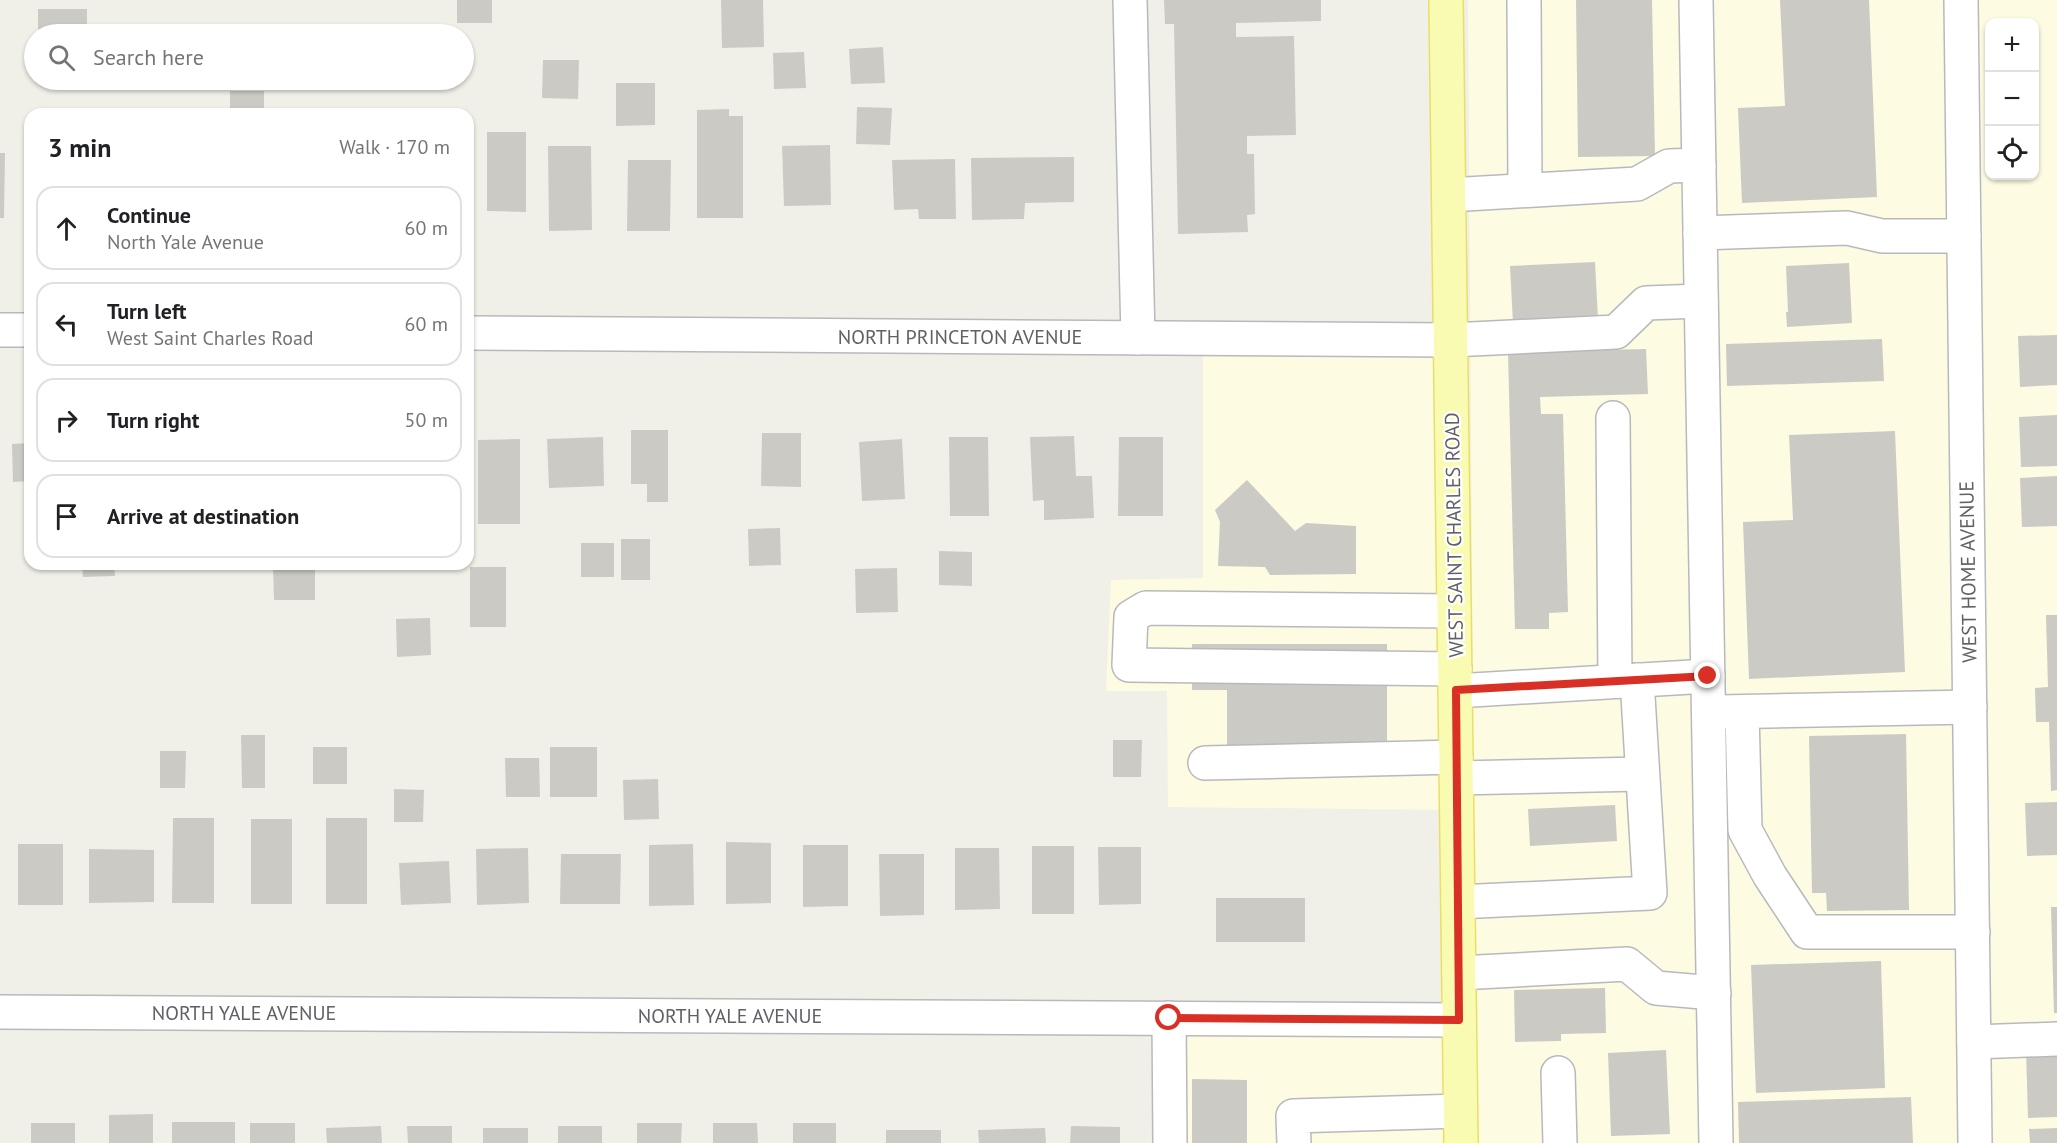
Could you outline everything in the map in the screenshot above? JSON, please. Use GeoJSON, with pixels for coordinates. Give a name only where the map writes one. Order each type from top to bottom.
{"type":"FeatureCollection","features":[{"type":"Feature","properties":{"kind":"main road","name":"WEST SAINT CHARLES ROAD"},"geometry":{"type":"LineString","coordinates":[[1446,0],[1460,1127]]}},
{"type":"Feature","properties":{"kind":"street"},"geometry":{"type":"LineString","coordinates":[[1130,0],[1138,338]]}},
{"type":"Feature","properties":{"kind":"street"},"geometry":{"type":"LineString","coordinates":[[1524,0],[1525,190]]}},
{"type":"Feature","properties":{"kind":"street"},"geometry":{"type":"LineString","coordinates":[[1696,0],[1716,1143]]}},
{"type":"Feature","properties":{"kind":"street","name":"WEST HOME AVENUE"},"geometry":{"type":"LineString","coordinates":[[1961,0],[1975,1143]]}},
{"type":"Feature","properties":{"kind":"street"},"geometry":{"type":"LineString","coordinates":[[1449,195],[1637,184],[1669,166],[1699,165]]}},
{"type":"Feature","properties":{"kind":"street"},"geometry":{"type":"LineString","coordinates":[[1700,233],[1847,228],[1882,236],[1964,236]]}},
{"type":"Feature","properties":{"kind":"street","name":"NORTH PRINCETON AVENUE"},"geometry":{"type":"LineString","coordinates":[[474,333],[1451,340],[1616,332],[1646,303],[1701,301]]}},
{"type":"Feature","properties":{"kind":"street"},"geometry":{"type":"LineString","coordinates":[[0,330],[24,330]]}},
{"type":"Feature","properties":{"kind":"street"},"geometry":{"type":"LineString","coordinates":[[1458,902],[1650,893],[1642,774],[1626,681],[1613,418]]}},
{"type":"Feature","properties":{"kind":"street"},"geometry":{"type":"LineString","coordinates":[[1454,610],[1146,608],[1131,617],[1129,665],[1455,680],[1626,681],[1708,676]]}},
{"type":"Feature","properties":{"kind":"street"},"geometry":{"type":"LineString","coordinates":[[1709,713],[1970,706]]}},
{"type":"Feature","properties":{"kind":"street"},"geometry":{"type":"LineString","coordinates":[[1742,712],[1745,830],[1770,876],[1807,932],[1972,932]]}},
{"type":"Feature","properties":{"kind":"street"},"geometry":{"type":"LineString","coordinates":[[1205,764],[1456,767],[1642,774]]}},
{"type":"Feature","properties":{"kind":"street"},"geometry":{"type":"LineString","coordinates":[[1459,973],[1627,964],[1656,988],[1714,993]]}},
{"type":"Feature","properties":{"kind":"street","name":"NORTH YALE AVENUE"},"geometry":{"type":"LineString","coordinates":[[0,1012],[1459,1020]]}},
{"type":"Feature","properties":{"kind":"street"},"geometry":{"type":"LineString","coordinates":[[1169,1018],[1170,1143]]}},
{"type":"Feature","properties":{"kind":"street"},"geometry":{"type":"LineString","coordinates":[[1974,1042],[2057,1039]]}},
{"type":"Feature","properties":{"kind":"street"},"geometry":{"type":"LineString","coordinates":[[1558,1073],[1560,1143]]}},
{"type":"Feature","properties":{"kind":"street"},"geometry":{"type":"LineString","coordinates":[[1294,1143],[1293,1116],[1460,1127]]}},
{"type":"Feature","properties":{"kind":"shaded area"},"geometry":{"type":"Polygon","coordinates":[[[1468,0],[2057,0],[2057,1143],[1476,1143],[1468,0]]]}},
{"type":"Feature","properties":{"kind":"shaded area"},"geometry":{"type":"Polygon","coordinates":[[[1203,350],[1438,350],[1445,810],[1168,807],[1167,691],[1106,691],[1111,580],[1203,578],[1203,350]]]}},
{"type":"Feature","properties":{"kind":"shaded area"},"geometry":{"type":"Polygon","coordinates":[[[1159,1029],[1447,1031],[1449,1143],[1160,1143],[1159,1029]]]}},
{"type":"Feature","properties":{"kind":"building"},"geometry":{"type":"Polygon","coordinates":[[[457,0],[492,0],[492,23],[457,23],[457,0]]]}},
{"type":"Feature","properties":{"kind":"building"},"geometry":{"type":"Polygon","coordinates":[[[721,0],[763,0],[764,47],[722,48],[721,0]]]}},
{"type":"Feature","properties":{"kind":"building"},"geometry":{"type":"Polygon","coordinates":[[[1164,0],[1321,0],[1321,21],[1236,23],[1236,37],[1294,36],[1296,135],[1247,136],[1247,154],[1254,154],[1255,214],[1247,215],[1248,232],[1178,234],[1174,24],[1165,24],[1164,0]]]}},
{"type":"Feature","properties":{"kind":"building"},"geometry":{"type":"Polygon","coordinates":[[[1576,0],[1652,0],[1655,156],[1578,157],[1576,0]]]}},
{"type":"Feature","properties":{"kind":"building"},"geometry":{"type":"Polygon","coordinates":[[[1780,0],[1869,0],[1877,197],[1742,203],[1738,108],[1785,106],[1780,0]]]}},
{"type":"Feature","properties":{"kind":"building"},"geometry":{"type":"Polygon","coordinates":[[[38,9],[87,9],[87,24],[38,24],[38,9]]]}},
{"type":"Feature","properties":{"kind":"building"},"geometry":{"type":"Polygon","coordinates":[[[883,47],[885,83],[851,84],[849,49],[883,47]]]}},
{"type":"Feature","properties":{"kind":"building"},"geometry":{"type":"Polygon","coordinates":[[[804,52],[806,88],[774,89],[773,53],[804,52]]]}},
{"type":"Feature","properties":{"kind":"building"},"geometry":{"type":"Polygon","coordinates":[[[543,60],[579,60],[578,99],[542,98],[543,60]]]}},
{"type":"Feature","properties":{"kind":"building"},"geometry":{"type":"Polygon","coordinates":[[[616,83],[655,83],[655,125],[616,126],[616,83]]]}},
{"type":"Feature","properties":{"kind":"building"},"geometry":{"type":"Polygon","coordinates":[[[230,91],[264,91],[264,108],[230,108],[230,91]]]}},
{"type":"Feature","properties":{"kind":"building"},"geometry":{"type":"Polygon","coordinates":[[[857,107],[892,108],[890,145],[856,144],[857,107]]]}},
{"type":"Feature","properties":{"kind":"building"},"geometry":{"type":"Polygon","coordinates":[[[729,109],[729,116],[743,116],[743,218],[697,218],[697,110],[729,109]]]}},
{"type":"Feature","properties":{"kind":"building"},"geometry":{"type":"Polygon","coordinates":[[[487,132],[526,132],[526,212],[487,211],[487,132]]]}},
{"type":"Feature","properties":{"kind":"building"},"geometry":{"type":"Polygon","coordinates":[[[830,145],[831,205],[784,206],[782,146],[830,145]]]}},
{"type":"Feature","properties":{"kind":"building"},"geometry":{"type":"Polygon","coordinates":[[[548,146],[591,146],[592,230],[549,231],[548,146]]]}},
{"type":"Feature","properties":{"kind":"building"},"geometry":{"type":"Polygon","coordinates":[[[0,153],[5,153],[4,218],[0,218],[0,153]]]}},
{"type":"Feature","properties":{"kind":"building"},"geometry":{"type":"Polygon","coordinates":[[[1074,157],[1074,202],[1025,203],[1024,219],[972,220],[971,158],[1074,157]]]}},
{"type":"Feature","properties":{"kind":"building"},"geometry":{"type":"Polygon","coordinates":[[[955,159],[956,219],[919,219],[918,209],[894,210],[892,160],[955,159]]]}},
{"type":"Feature","properties":{"kind":"building"},"geometry":{"type":"Polygon","coordinates":[[[628,160],[671,160],[670,231],[627,231],[628,160]]]}},
{"type":"Feature","properties":{"kind":"building"},"geometry":{"type":"Polygon","coordinates":[[[1595,262],[1598,319],[1513,323],[1510,266],[1595,262]]]}},
{"type":"Feature","properties":{"kind":"building"},"geometry":{"type":"Polygon","coordinates":[[[1849,263],[1852,323],[1787,327],[1786,266],[1849,263]]]}},
{"type":"Feature","properties":{"kind":"building"},"geometry":{"type":"Polygon","coordinates":[[[2057,335],[2057,385],[2020,387],[2018,336],[2057,335]]]}},
{"type":"Feature","properties":{"kind":"building"},"geometry":{"type":"Polygon","coordinates":[[[1882,339],[1884,381],[1727,386],[1726,344],[1882,339]]]}},
{"type":"Feature","properties":{"kind":"building"},"geometry":{"type":"Polygon","coordinates":[[[1646,349],[1648,394],[1540,397],[1541,414],[1563,414],[1568,612],[1549,613],[1549,629],[1515,629],[1508,352],[1646,349]]]}},
{"type":"Feature","properties":{"kind":"building"},"geometry":{"type":"Polygon","coordinates":[[[2057,415],[2057,466],[2021,467],[2019,417],[2057,415]]]}},
{"type":"Feature","properties":{"kind":"building"},"geometry":{"type":"Polygon","coordinates":[[[631,430],[668,430],[668,502],[647,502],[647,484],[631,484],[631,430]]]}},
{"type":"Feature","properties":{"kind":"building"},"geometry":{"type":"Polygon","coordinates":[[[1895,431],[1905,672],[1749,679],[1743,522],[1793,520],[1789,435],[1895,431]]]}},
{"type":"Feature","properties":{"kind":"building"},"geometry":{"type":"Polygon","coordinates":[[[762,433],[801,433],[801,487],[761,486],[762,433]]]}},
{"type":"Feature","properties":{"kind":"building"},"geometry":{"type":"Polygon","coordinates":[[[1074,436],[1076,476],[1092,476],[1094,518],[1044,520],[1044,500],[1033,501],[1030,437],[1074,436]]]}},
{"type":"Feature","properties":{"kind":"building"},"geometry":{"type":"Polygon","coordinates":[[[603,437],[604,486],[549,488],[547,439],[603,437]]]}},
{"type":"Feature","properties":{"kind":"building"},"geometry":{"type":"Polygon","coordinates":[[[949,437],[988,437],[989,516],[950,516],[949,437]]]}},
{"type":"Feature","properties":{"kind":"building"},"geometry":{"type":"Polygon","coordinates":[[[1119,437],[1163,437],[1163,516],[1118,516],[1119,437]]]}},
{"type":"Feature","properties":{"kind":"building"},"geometry":{"type":"Polygon","coordinates":[[[520,439],[520,524],[478,524],[478,440],[520,439]]]}},
{"type":"Feature","properties":{"kind":"building"},"geometry":{"type":"Polygon","coordinates":[[[902,439],[905,499],[862,501],[859,442],[902,439]]]}},
{"type":"Feature","properties":{"kind":"building"},"geometry":{"type":"Polygon","coordinates":[[[24,443],[24,481],[13,482],[12,444],[24,443]]]}},
{"type":"Feature","properties":{"kind":"building"},"geometry":{"type":"Polygon","coordinates":[[[2057,476],[2057,526],[2022,527],[2020,478],[2057,476]]]}},
{"type":"Feature","properties":{"kind":"building"},"geometry":{"type":"Polygon","coordinates":[[[1247,480],[1295,531],[1306,523],[1356,526],[1356,574],[1270,575],[1265,567],[1218,566],[1220,522],[1215,510],[1247,480]]]}},
{"type":"Feature","properties":{"kind":"building"},"geometry":{"type":"Polygon","coordinates":[[[780,528],[781,565],[749,566],[748,529],[780,528]]]}},
{"type":"Feature","properties":{"kind":"building"},"geometry":{"type":"Polygon","coordinates":[[[621,539],[650,539],[650,580],[621,580],[621,539]]]}},
{"type":"Feature","properties":{"kind":"building"},"geometry":{"type":"Polygon","coordinates":[[[581,543],[614,543],[614,577],[581,577],[581,543]]]}},
{"type":"Feature","properties":{"kind":"building"},"geometry":{"type":"Polygon","coordinates":[[[939,551],[972,552],[972,586],[939,585],[939,551]]]}},
{"type":"Feature","properties":{"kind":"building"},"geometry":{"type":"Polygon","coordinates":[[[474,567],[506,567],[506,627],[470,627],[470,570],[474,570],[474,567]]]}},
{"type":"Feature","properties":{"kind":"building"},"geometry":{"type":"Polygon","coordinates":[[[897,568],[898,612],[856,613],[855,569],[897,568]]]}},
{"type":"Feature","properties":{"kind":"building"},"geometry":{"type":"Polygon","coordinates":[[[82,570],[114,570],[115,576],[83,577],[82,570]]]}},
{"type":"Feature","properties":{"kind":"building"},"geometry":{"type":"Polygon","coordinates":[[[273,570],[315,570],[315,600],[274,600],[273,570]]]}},
{"type":"Feature","properties":{"kind":"building"},"geometry":{"type":"Polygon","coordinates":[[[2046,615],[2057,615],[2057,790],[2051,791],[2049,722],[2036,722],[2035,688],[2048,687],[2046,615]]]}},
{"type":"Feature","properties":{"kind":"building"},"geometry":{"type":"Polygon","coordinates":[[[430,618],[431,655],[397,657],[396,619],[430,618]]]}},
{"type":"Feature","properties":{"kind":"building"},"geometry":{"type":"Polygon","coordinates":[[[1192,644],[1387,644],[1387,748],[1227,747],[1227,690],[1192,690],[1192,644]]]}},
{"type":"Feature","properties":{"kind":"building"},"geometry":{"type":"Polygon","coordinates":[[[1906,734],[1909,910],[1827,911],[1826,893],[1812,893],[1809,736],[1906,734]]]}},
{"type":"Feature","properties":{"kind":"building"},"geometry":{"type":"Polygon","coordinates":[[[241,735],[265,735],[265,788],[242,788],[241,735]]]}},
{"type":"Feature","properties":{"kind":"building"},"geometry":{"type":"Polygon","coordinates":[[[1113,740],[1142,740],[1141,777],[1113,777],[1113,740]]]}},
{"type":"Feature","properties":{"kind":"building"},"geometry":{"type":"Polygon","coordinates":[[[313,747],[347,747],[347,784],[313,784],[313,747]]]}},
{"type":"Feature","properties":{"kind":"building"},"geometry":{"type":"Polygon","coordinates":[[[550,747],[597,747],[597,797],[550,797],[550,747]]]}},
{"type":"Feature","properties":{"kind":"building"},"geometry":{"type":"Polygon","coordinates":[[[160,751],[186,751],[185,788],[160,788],[160,751]]]}},
{"type":"Feature","properties":{"kind":"building"},"geometry":{"type":"Polygon","coordinates":[[[505,758],[539,758],[540,797],[506,797],[505,758]]]}},
{"type":"Feature","properties":{"kind":"building"},"geometry":{"type":"Polygon","coordinates":[[[658,779],[659,819],[624,820],[623,780],[658,779]]]}},
{"type":"Feature","properties":{"kind":"building"},"geometry":{"type":"Polygon","coordinates":[[[394,789],[424,790],[423,822],[394,822],[394,789]]]}},
{"type":"Feature","properties":{"kind":"building"},"geometry":{"type":"Polygon","coordinates":[[[2057,802],[2057,855],[2027,856],[2025,803],[2057,802]]]}},
{"type":"Feature","properties":{"kind":"building"},"geometry":{"type":"Polygon","coordinates":[[[1615,805],[1617,841],[1530,846],[1528,809],[1615,805]]]}},
{"type":"Feature","properties":{"kind":"building"},"geometry":{"type":"Polygon","coordinates":[[[173,818],[214,818],[214,903],[172,903],[173,818]]]}},
{"type":"Feature","properties":{"kind":"building"},"geometry":{"type":"Polygon","coordinates":[[[326,818],[367,818],[367,904],[326,904],[326,818]]]}},
{"type":"Feature","properties":{"kind":"building"},"geometry":{"type":"Polygon","coordinates":[[[251,819],[292,819],[292,904],[251,904],[251,819]]]}},
{"type":"Feature","properties":{"kind":"building"},"geometry":{"type":"Polygon","coordinates":[[[726,842],[771,843],[771,903],[726,904],[726,842]]]}},
{"type":"Feature","properties":{"kind":"building"},"geometry":{"type":"Polygon","coordinates":[[[18,844],[63,844],[63,905],[18,905],[18,844]]]}},
{"type":"Feature","properties":{"kind":"building"},"geometry":{"type":"Polygon","coordinates":[[[693,844],[694,905],[649,906],[649,845],[693,844]]]}},
{"type":"Feature","properties":{"kind":"building"},"geometry":{"type":"Polygon","coordinates":[[[803,845],[848,845],[848,906],[803,907],[803,845]]]}},
{"type":"Feature","properties":{"kind":"building"},"geometry":{"type":"Polygon","coordinates":[[[1032,846],[1074,846],[1074,914],[1032,914],[1032,846]]]}},
{"type":"Feature","properties":{"kind":"building"},"geometry":{"type":"Polygon","coordinates":[[[1098,847],[1141,847],[1141,904],[1099,905],[1098,847]]]}},
{"type":"Feature","properties":{"kind":"building"},"geometry":{"type":"Polygon","coordinates":[[[528,848],[529,903],[477,905],[476,849],[528,848]]]}},
{"type":"Feature","properties":{"kind":"building"},"geometry":{"type":"Polygon","coordinates":[[[955,848],[999,848],[1000,909],[955,910],[955,848]]]}},
{"type":"Feature","properties":{"kind":"building"},"geometry":{"type":"Polygon","coordinates":[[[89,849],[154,850],[154,902],[89,903],[89,849]]]}},
{"type":"Feature","properties":{"kind":"building"},"geometry":{"type":"Polygon","coordinates":[[[561,854],[621,854],[620,904],[560,904],[561,854]]]}},
{"type":"Feature","properties":{"kind":"building"},"geometry":{"type":"Polygon","coordinates":[[[879,854],[924,854],[924,915],[880,916],[879,854]]]}},
{"type":"Feature","properties":{"kind":"building"},"geometry":{"type":"Polygon","coordinates":[[[449,861],[451,903],[401,905],[399,863],[449,861]]]}},
{"type":"Feature","properties":{"kind":"building"},"geometry":{"type":"Polygon","coordinates":[[[1216,898],[1305,898],[1305,942],[1216,942],[1216,898]]]}},
{"type":"Feature","properties":{"kind":"building"},"geometry":{"type":"Polygon","coordinates":[[[2051,907],[2057,907],[2057,1013],[2054,1013],[2051,907]]]}},
{"type":"Feature","properties":{"kind":"building"},"geometry":{"type":"Polygon","coordinates":[[[1881,961],[1885,1088],[1756,1093],[1751,965],[1881,961]]]}},
{"type":"Feature","properties":{"kind":"building"},"geometry":{"type":"Polygon","coordinates":[[[1605,988],[1606,1033],[1561,1034],[1561,1041],[1515,1042],[1514,990],[1605,988]]]}},
{"type":"Feature","properties":{"kind":"building"},"geometry":{"type":"Polygon","coordinates":[[[2057,1049],[2057,1117],[2028,1118],[2026,1050],[2057,1049]]]}},
{"type":"Feature","properties":{"kind":"building"},"geometry":{"type":"Polygon","coordinates":[[[1666,1050],[1670,1134],[1611,1136],[1608,1053],[1666,1050]]]}},
{"type":"Feature","properties":{"kind":"building"},"geometry":{"type":"Polygon","coordinates":[[[1192,1079],[1247,1080],[1247,1143],[1192,1143],[1192,1079]]]}},
{"type":"Feature","properties":{"kind":"building"},"geometry":{"type":"Polygon","coordinates":[[[1911,1097],[1913,1143],[1739,1143],[1738,1102],[1911,1097]]]}},
{"type":"Feature","properties":{"kind":"building"},"geometry":{"type":"Polygon","coordinates":[[[153,1114],[153,1143],[109,1143],[109,1115],[153,1114]]]}},
{"type":"Feature","properties":{"kind":"building"},"geometry":{"type":"Polygon","coordinates":[[[172,1122],[235,1122],[235,1143],[172,1143],[172,1122]]]}},
{"type":"Feature","properties":{"kind":"building"},"geometry":{"type":"Polygon","coordinates":[[[31,1123],[75,1123],[75,1143],[31,1143],[31,1123]]]}},
{"type":"Feature","properties":{"kind":"building"},"geometry":{"type":"Polygon","coordinates":[[[250,1123],[295,1123],[295,1143],[250,1143],[250,1123]]]}},
{"type":"Feature","properties":{"kind":"building"},"geometry":{"type":"Polygon","coordinates":[[[637,1123],[682,1123],[681,1143],[637,1143],[637,1123]]]}},
{"type":"Feature","properties":{"kind":"building"},"geometry":{"type":"Polygon","coordinates":[[[713,1123],[757,1123],[758,1143],[713,1143],[713,1123]]]}},
{"type":"Feature","properties":{"kind":"building"},"geometry":{"type":"Polygon","coordinates":[[[793,1123],[836,1123],[836,1143],[793,1143],[793,1123]]]}},
{"type":"Feature","properties":{"kind":"building"},"geometry":{"type":"Polygon","coordinates":[[[381,1126],[382,1143],[327,1143],[326,1128],[381,1126]]]}},
{"type":"Feature","properties":{"kind":"building"},"geometry":{"type":"Polygon","coordinates":[[[407,1126],[452,1126],[452,1143],[408,1143],[407,1126]]]}},
{"type":"Feature","properties":{"kind":"building"},"geometry":{"type":"Polygon","coordinates":[[[558,1126],[602,1126],[602,1143],[558,1143],[558,1126]]]}},
{"type":"Feature","properties":{"kind":"building"},"geometry":{"type":"Polygon","coordinates":[[[1071,1126],[1120,1127],[1120,1143],[1070,1143],[1071,1126]]]}},
{"type":"Feature","properties":{"kind":"building"},"geometry":{"type":"Polygon","coordinates":[[[483,1128],[528,1128],[528,1143],[483,1143],[483,1128]]]}},
{"type":"Feature","properties":{"kind":"building"},"geometry":{"type":"Polygon","coordinates":[[[1045,1128],[1046,1143],[979,1143],[978,1130],[1045,1128]]]}},
{"type":"Feature","properties":{"kind":"building"},"geometry":{"type":"Polygon","coordinates":[[[2057,1128],[2057,1143],[2030,1143],[2029,1129],[2057,1128]]]}},
{"type":"Feature","properties":{"kind":"building"},"geometry":{"type":"Polygon","coordinates":[[[886,1130],[941,1130],[941,1143],[886,1143],[886,1130]]]}},
{"type":"Feature","properties":{"kind":"route"},"geometry":{"type":"LineString","coordinates":[[1169,1018],[1459,1020],[1456,690],[1708,676]]}}]}
